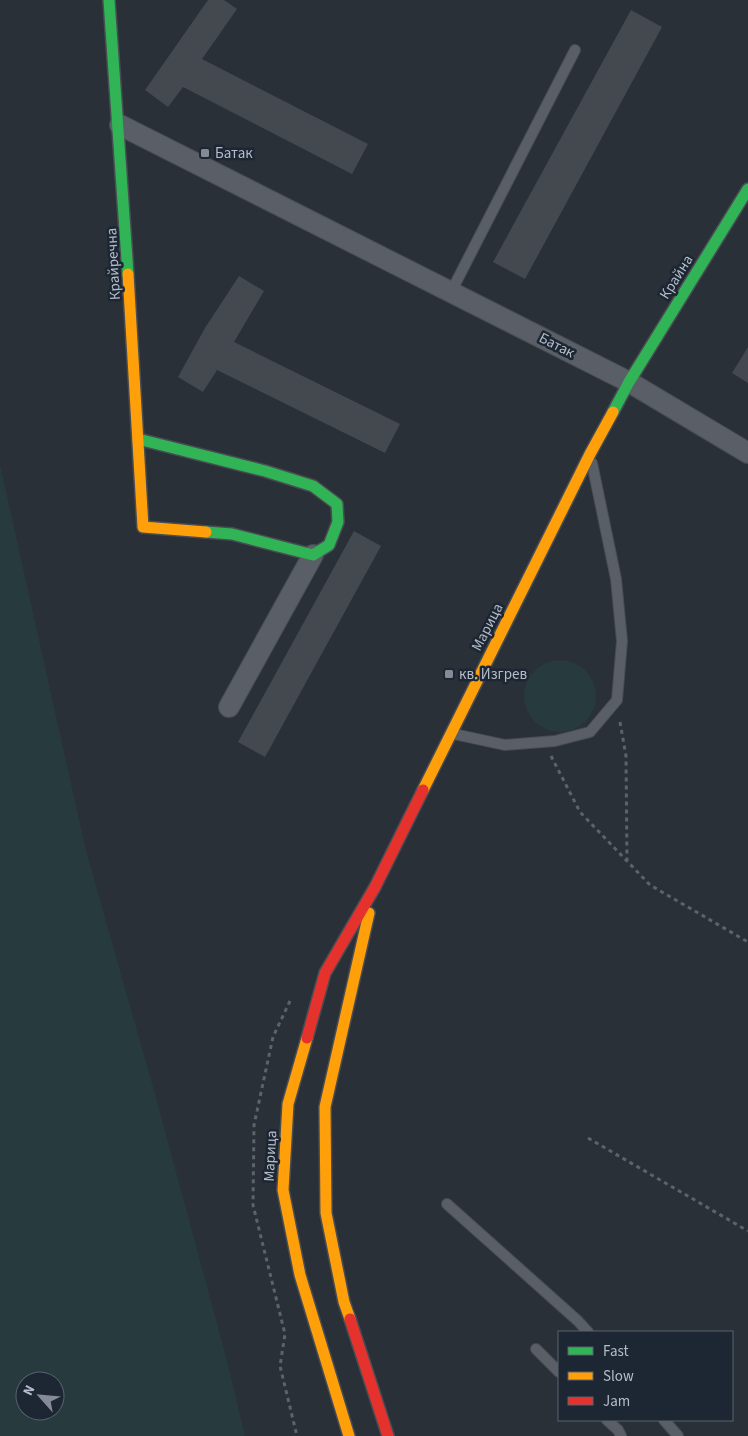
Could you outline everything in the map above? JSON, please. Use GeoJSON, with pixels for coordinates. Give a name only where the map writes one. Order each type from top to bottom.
{"type":"FeatureCollection","features":[{"type":"Feature","properties":{"kind":"street","name":"Крайречна"},"geometry":{"type":"LineString","coordinates":[[109,0],[120,125],[143,527],[232,534],[312,555]]}},
{"type":"Feature","properties":{"kind":"street","name":"Батак"},"geometry":{"type":"LineString","coordinates":[[120,125],[629,382],[748,454]]}},
{"type":"Feature","properties":{"kind":"street","name":"Крайна"},"geometry":{"type":"LineString","coordinates":[[629,382],[748,189]]}},
{"type":"Feature","properties":{"kind":"street","name":"Марица"},"geometry":{"type":"LineString","coordinates":[[348,1436],[300,1275],[283,1190],[288,1104],[325,973],[376,888],[450,733],[590,454],[629,382]]}},
{"type":"Feature","properties":{"kind":"street"},"geometry":{"type":"LineString","coordinates":[[138,439],[265,471],[313,486],[337,504],[338,522],[329,545],[312,555],[229,708]]}},
{"type":"Feature","properties":{"kind":"street","name":"Марица"},"geometry":{"type":"LineString","coordinates":[[376,888],[325,1107],[326,1212],[344,1302],[388,1436]]}},
{"type":"Feature","properties":{"kind":"lane"},"geometry":{"type":"LineString","coordinates":[[452,292],[576,50]]}},
{"type":"Feature","properties":{"kind":"lane"},"geometry":{"type":"LineString","coordinates":[[450,733],[505,744],[555,741],[590,732],[617,700],[622,641],[616,588],[590,454]]}},
{"type":"Feature","properties":{"kind":"lane"},"geometry":{"type":"LineString","coordinates":[[447,1204],[587,1331]]}},
{"type":"Feature","properties":{"kind":"lane"},"geometry":{"type":"LineString","coordinates":[[536,1349],[558,1371]]}},
{"type":"Feature","properties":{"kind":"lane"},"geometry":{"type":"LineString","coordinates":[[608,1421],[621,1436]]}},
{"type":"Feature","properties":{"kind":"lane"},"geometry":{"type":"LineString","coordinates":[[665,1421],[678,1436]]}},
{"type":"Feature","properties":{"kind":"path"},"geometry":{"type":"LineString","coordinates":[[617,700],[626,756],[627,861]]}},
{"type":"Feature","properties":{"kind":"path"},"geometry":{"type":"LineString","coordinates":[[543,742],[580,812],[650,885],[748,942]]}},
{"type":"Feature","properties":{"kind":"path"},"geometry":{"type":"LineString","coordinates":[[588,1138],[748,1231]]}},
{"type":"Feature","properties":{"kind":"green space"},"geometry":{"type":"Polygon","coordinates":[[[0,465],[86,851],[155,1094],[226,1357],[245,1436],[0,1436],[0,465]]]}},
{"type":"Feature","properties":{"kind":"green space"},"geometry":{"type":"Polygon","coordinates":[[[560,660],[580,666],[590,676],[596,696],[590,716],[580,726],[560,732],[540,726],[530,716],[524,696],[530,676],[540,666],[560,660]]]}},
{"type":"Feature","properties":{"kind":"building"},"geometry":{"type":"Polygon","coordinates":[[[208,0],[224,0],[237,9],[202,59],[368,144],[352,174],[183,87],[168,107],[145,90],[208,0]]]}},
{"type":"Feature","properties":{"kind":"building"},"geometry":{"type":"Polygon","coordinates":[[[631,10],[662,27],[525,279],[493,262],[631,10]]]}},
{"type":"Feature","properties":{"kind":"building"},"geometry":{"type":"Polygon","coordinates":[[[239,276],[264,291],[234,342],[400,424],[385,453],[217,370],[203,392],[178,377],[205,328],[239,276]]]}},
{"type":"Feature","properties":{"kind":"building"},"geometry":{"type":"Polygon","coordinates":[[[748,347],[748,383],[732,373],[748,347]]]}},
{"type":"Feature","properties":{"kind":"building"},"geometry":{"type":"Polygon","coordinates":[[[354,531],[381,546],[265,757],[238,742],[354,531]]]}},
{"type":"Feature","properties":{"kind":"traffic: fast"},"geometry":{"type":"LineString","coordinates":[[109,0],[128,274]]}},
{"type":"Feature","properties":{"kind":"traffic: fast"},"geometry":{"type":"LineString","coordinates":[[613,412],[629,382],[748,189]]}},
{"type":"Feature","properties":{"kind":"traffic: fast"},"geometry":{"type":"LineString","coordinates":[[138,439],[265,471],[313,486],[337,504],[338,522],[329,545],[313,555],[232,534],[206,532]]}},
{"type":"Feature","properties":{"kind":"traffic: slow"},"geometry":{"type":"LineString","coordinates":[[128,274],[143,527],[206,532]]}},
{"type":"Feature","properties":{"kind":"traffic: slow"},"geometry":{"type":"LineString","coordinates":[[423,790],[590,454],[613,412]]}},
{"type":"Feature","properties":{"kind":"traffic: slow"},"geometry":{"type":"LineString","coordinates":[[350,1319],[344,1302],[326,1213],[325,1107],[369,913]]}},
{"type":"Feature","properties":{"kind":"traffic: slow"},"geometry":{"type":"LineString","coordinates":[[307,1038],[288,1104],[283,1190],[300,1275],[349,1436]]}},
{"type":"Feature","properties":{"kind":"traffic: jam"},"geometry":{"type":"LineString","coordinates":[[307,1038],[325,973],[375,887],[423,790]]}},
{"type":"Feature","properties":{"kind":"traffic: jam"},"geometry":{"type":"LineString","coordinates":[[350,1319],[388,1436]]}},
{"type":"Feature","properties":{"kind":"place","name":"Батак"},"geometry":{"type":"Point","coordinates":[205,153]}},
{"type":"Feature","properties":{"kind":"place","name":"кв. Изгрев"},"geometry":{"type":"Point","coordinates":[449,674]}}]}
